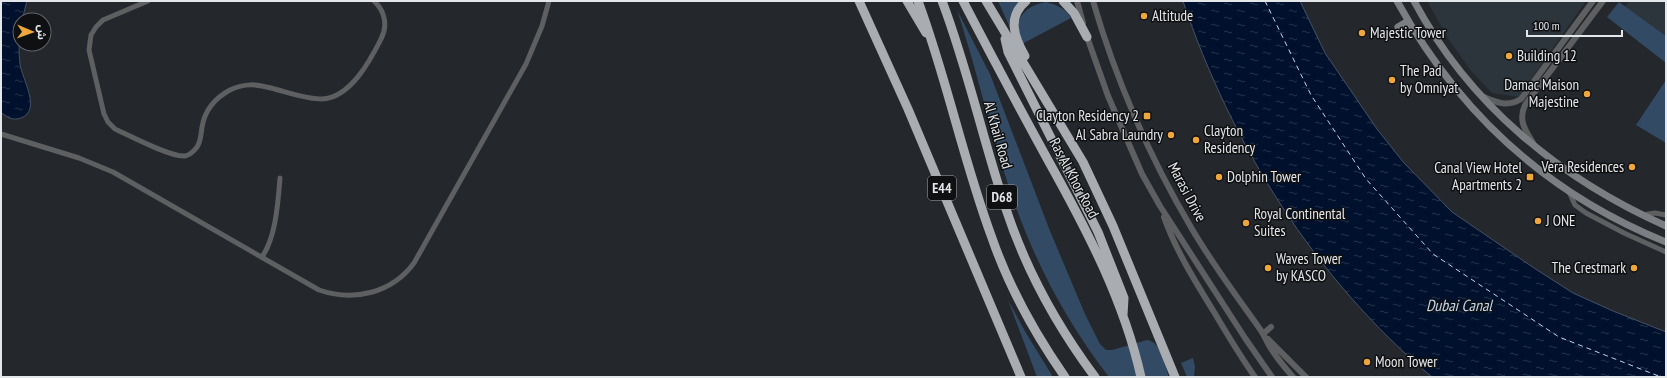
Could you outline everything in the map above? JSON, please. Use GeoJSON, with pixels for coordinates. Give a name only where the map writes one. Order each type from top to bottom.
{"type":"FeatureCollection","features":[{"type":"Feature","properties":{"kind":"highway","name":"E44"},"geometry":{"type":"LineString","coordinates":[[860,1],[911,115],[1021,377]]}},
{"type":"Feature","properties":{"kind":"highway"},"geometry":{"type":"LineString","coordinates":[[907,1],[933,44]]}},
{"type":"Feature","properties":{"kind":"highway","name":"E44"},"geometry":{"type":"LineString","coordinates":[[918,1],[933,44],[978,198]]}},
{"type":"Feature","properties":{"kind":"highway","name":"Al Khail Road"},"geometry":{"type":"LineString","coordinates":[[942,1],[964,66],[997,184],[1016,238],[1040,290],[1054,315],[1095,377]]}},
{"type":"Feature","properties":{"kind":"highway","name":"Ras Al Khor Road"},"geometry":{"type":"LineString","coordinates":[[963,1],[1087,234],[1123,316],[1132,341],[1140,377]]}},
{"type":"Feature","properties":{"kind":"highway"},"geometry":{"type":"LineString","coordinates":[[986,1],[1005,35],[1079,155],[1122,247],[1175,377]]}},
{"type":"Feature","properties":{"kind":"highway"},"geometry":{"type":"LineString","coordinates":[[1026,1],[1019,8],[1016,15],[1014,30],[1020,47],[1048,96],[1051,108]]}},
{"type":"Feature","properties":{"kind":"highway"},"geometry":{"type":"LineString","coordinates":[[1064,1],[1074,12],[1087,37]]}},
{"type":"Feature","properties":{"kind":"highway"},"geometry":{"type":"LineString","coordinates":[[1005,35],[1005,43],[1008,52],[1090,216],[1112,265],[1124,298],[1125,307],[1123,316]]}},
{"type":"Feature","properties":{"kind":"highway","name":"D68"},"geometry":{"type":"LineString","coordinates":[[978,198],[1000,260],[1018,299],[1038,335],[1065,377]]}},
{"type":"Feature","properties":{"kind":"highway"},"geometry":{"type":"LineString","coordinates":[[1171,367],[1179,377]]}},
{"type":"Feature","properties":{"kind":"main road"},"geometry":{"type":"LineString","coordinates":[[1397,1],[1408,21],[1435,62],[1474,110],[1508,145],[1541,172],[1569,192],[1618,220],[1666,242]]}},
{"type":"Feature","properties":{"kind":"main road"},"geometry":{"type":"LineString","coordinates":[[1414,1],[1443,48],[1480,96],[1508,124],[1579,180],[1605,196],[1666,226]]}},
{"type":"Feature","properties":{"kind":"main road"},"geometry":{"type":"LineString","coordinates":[[1398,27],[1408,21]]}},
{"type":"Feature","properties":{"kind":"street"},"geometry":{"type":"LineString","coordinates":[[148,1],[102,20],[91,35],[89,50],[104,114],[108,122],[115,129],[170,153],[184,156],[189,154],[197,147],[207,109],[221,95],[246,84],[323,99],[335,96],[350,86],[357,79],[378,45],[385,30],[385,18],[383,12],[374,1]]}},
{"type":"Feature","properties":{"kind":"street"},"geometry":{"type":"LineString","coordinates":[[1,134],[68,154],[113,172],[316,288],[343,295],[358,295],[374,292],[389,285],[402,276],[414,263],[522,70],[542,26],[549,1]]}},
{"type":"Feature","properties":{"kind":"street","name":"Marasi Drive"},"geometry":{"type":"LineString","coordinates":[[1077,1],[1100,77],[1139,168],[1160,206],[1245,338],[1272,377]]}},
{"type":"Feature","properties":{"kind":"street","name":"Marasi Drive"},"geometry":{"type":"LineString","coordinates":[[1093,1],[1103,33],[1125,91],[1166,182],[1216,268],[1263,334],[1274,353],[1293,377]]}},
{"type":"Feature","properties":{"kind":"street"},"geometry":{"type":"LineString","coordinates":[[1480,96],[1502,104],[1512,103],[1521,99],[1593,1]]}},
{"type":"Feature","properties":{"kind":"street"},"geometry":{"type":"LineString","coordinates":[[1538,149],[1523,126],[1523,110],[1528,100],[1603,1]]}},
{"type":"Feature","properties":{"kind":"street"},"geometry":{"type":"LineString","coordinates":[[262,257],[267,249],[274,225],[280,178]]}},
{"type":"Feature","properties":{"kind":"street"},"geometry":{"type":"LineString","coordinates":[[1569,192],[1575,205],[1586,213],[1624,234],[1666,252]]}},
{"type":"Feature","properties":{"kind":"street"},"geometry":{"type":"LineString","coordinates":[[1160,206],[1171,236],[1183,262],[1255,377]]}},
{"type":"Feature","properties":{"kind":"street"},"geometry":{"type":"LineString","coordinates":[[1642,215],[1655,213],[1666,215]]}},
{"type":"Feature","properties":{"kind":"street"},"geometry":{"type":"LineString","coordinates":[[1271,327],[1263,334],[1306,377]]}},
{"type":"Feature","properties":{"kind":"shaded area"},"geometry":{"type":"Polygon","coordinates":[[[998,1],[1020,1],[1011,30],[998,1]]]}},
{"type":"Feature","properties":{"kind":"shaded area"},"geometry":{"type":"Polygon","coordinates":[[[1427,1],[1586,1],[1519,97],[1492,93],[1471,71],[1449,40],[1427,1]]]}},
{"type":"Feature","properties":{"kind":"shaded area"},"geometry":{"type":"Polygon","coordinates":[[[1629,1],[1666,1],[1666,36],[1625,7],[1629,1]]]}},
{"type":"Feature","properties":{"kind":"shaded area"},"geometry":{"type":"Polygon","coordinates":[[[1046,2],[1060,7],[1071,18],[1022,44],[1018,28],[1022,16],[1031,7],[1046,2]]]}},
{"type":"Feature","properties":{"kind":"shaded area"},"geometry":{"type":"Polygon","coordinates":[[[1619,2],[1666,36],[1666,63],[1607,17],[1619,2]]]}},
{"type":"Feature","properties":{"kind":"shaded area"},"geometry":{"type":"Polygon","coordinates":[[[957,10],[990,74],[1050,231],[1085,314],[1100,344],[1106,350],[1112,350],[1147,340],[1152,341],[1162,355],[1169,377],[1109,377],[1081,338],[1069,318],[1045,276],[1017,210],[1008,185],[957,10]]]}},
{"type":"Feature","properties":{"kind":"shaded area"},"geometry":{"type":"Polygon","coordinates":[[[1666,80],[1666,143],[1636,125],[1666,80]]]}},
{"type":"Feature","properties":{"kind":"shaded area"},"geometry":{"type":"Polygon","coordinates":[[[1008,300],[1026,333],[1053,377],[1037,377],[1008,300]]]}},
{"type":"Feature","properties":{"kind":"shaded area"},"geometry":{"type":"Polygon","coordinates":[[[1193,358],[1195,367],[1194,377],[1187,377],[1181,363],[1193,358]]]}},
{"type":"Feature","properties":{"kind":"water"},"geometry":{"type":"Polygon","coordinates":[[[1,1],[27,1],[24,12],[12,12],[12,52],[19,52],[21,70],[29,94],[30,108],[27,114],[18,119],[10,118],[1,112],[1,1]]]}},
{"type":"Feature","properties":{"kind":"water","name":"Dubai Canal"},"geometry":{"type":"Polygon","coordinates":[[[1183,1],[1300,1],[1325,53],[1377,129],[1404,163],[1452,212],[1534,268],[1573,293],[1666,332],[1666,377],[1432,377],[1390,339],[1350,297],[1314,253],[1282,206],[1252,157],[1226,106],[1203,54],[1183,1]]]}},
{"type":"Feature","properties":{"kind":"ferry route"},"geometry":{"type":"LineString","coordinates":[[1265,1],[1311,95],[1366,179],[1433,254],[1559,337],[1661,377]]}},
{"type":"Feature","properties":{"kind":"place","name":"Altitude"},"geometry":{"type":"Point","coordinates":[1144,16]}},
{"type":"Feature","properties":{"kind":"place","name":"Majestic Tower"},"geometry":{"type":"Point","coordinates":[1362,33]}},
{"type":"Feature","properties":{"kind":"place","name":"Building 12"},"geometry":{"type":"Point","coordinates":[1509,56]}},
{"type":"Feature","properties":{"kind":"place","name":"The Pad by Omniyat"},"geometry":{"type":"Point","coordinates":[1392,80]}},
{"type":"Feature","properties":{"kind":"place","name":"Damac Maison Majestine"},"geometry":{"type":"Point","coordinates":[1587,94]}},
{"type":"Feature","properties":{"kind":"place","name":"Clayton Residency 2"},"geometry":{"type":"Point","coordinates":[1147,116]}},
{"type":"Feature","properties":{"kind":"place","name":"Al Sabra Laundry"},"geometry":{"type":"Point","coordinates":[1171,135]}},
{"type":"Feature","properties":{"kind":"place","name":"Clayton Residency"},"geometry":{"type":"Point","coordinates":[1196,140]}},
{"type":"Feature","properties":{"kind":"place","name":"Vera Residences"},"geometry":{"type":"Point","coordinates":[1632,167]}},
{"type":"Feature","properties":{"kind":"place","name":"Dolphin Tower"},"geometry":{"type":"Point","coordinates":[1219,177]}},
{"type":"Feature","properties":{"kind":"place","name":"Canal View Hotel Apartments 2"},"geometry":{"type":"Point","coordinates":[1530,177]}},
{"type":"Feature","properties":{"kind":"place","name":"J ONE"},"geometry":{"type":"Point","coordinates":[1538,221]}},
{"type":"Feature","properties":{"kind":"place","name":"Royal Continental Suites"},"geometry":{"type":"Point","coordinates":[1246,223]}},
{"type":"Feature","properties":{"kind":"place","name":"Waves Tower by KASCO"},"geometry":{"type":"Point","coordinates":[1268,268]}},
{"type":"Feature","properties":{"kind":"place","name":"The Crestmark"},"geometry":{"type":"Point","coordinates":[1634,268]}},
{"type":"Feature","properties":{"kind":"place","name":"Moon Tower"},"geometry":{"type":"Point","coordinates":[1367,362]}}]}
